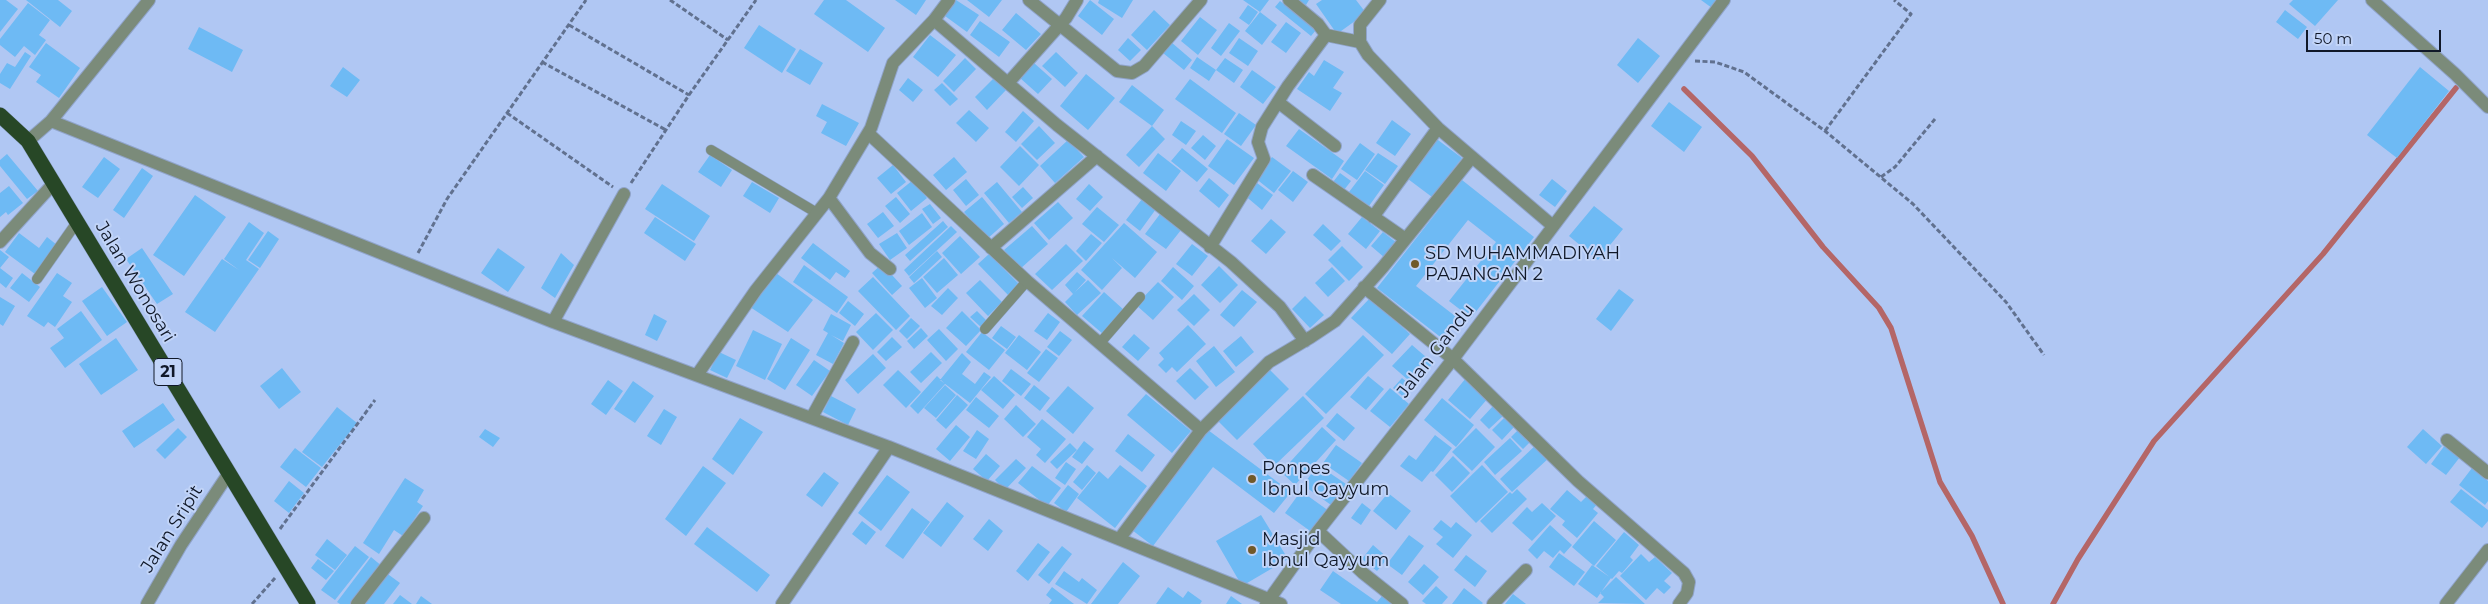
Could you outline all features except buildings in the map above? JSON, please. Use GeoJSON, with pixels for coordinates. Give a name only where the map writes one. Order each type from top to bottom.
{"type":"FeatureCollection","features":[{"type":"Feature","properties":{"kind":"highway","name":"Jalan Wonosari"},"geometry":{"type":"LineString","coordinates":[[0,115],[28,141],[308,604]]}},
{"type":"Feature","properties":{"kind":"street"},"geometry":{"type":"LineString","coordinates":[[28,141],[51,122],[149,0]]}},
{"type":"Feature","properties":{"kind":"street"},"geometry":{"type":"LineString","coordinates":[[696,375],[750,298],[829,198],[868,133],[880,104],[893,63],[934,20],[949,0]]}},
{"type":"Feature","properties":{"kind":"street"},"geometry":{"type":"LineString","coordinates":[[1029,0],[1117,71],[1132,73],[1144,66],[1200,0]]}},
{"type":"Feature","properties":{"kind":"street"},"geometry":{"type":"LineString","coordinates":[[1008,83],[1060,24],[1077,0]]}},
{"type":"Feature","properties":{"kind":"street"},"geometry":{"type":"LineString","coordinates":[[1290,0],[1318,24],[1326,36],[1360,42]]}},
{"type":"Feature","properties":{"kind":"street"},"geometry":{"type":"LineString","coordinates":[[1380,0],[1360,25],[1360,42],[1368,55],[1438,128],[1553,226]]}},
{"type":"Feature","properties":{"kind":"street","name":"Jalan Gandu"},"geometry":{"type":"LineString","coordinates":[[1272,603],[1318,531],[1453,359],[1680,61],[1724,0]]}},
{"type":"Feature","properties":{"kind":"street"},"geometry":{"type":"LineString","coordinates":[[2372,0],[2455,74],[2488,107]]}},
{"type":"Feature","properties":{"kind":"street"},"geometry":{"type":"LineString","coordinates":[[934,20],[1097,156],[1231,262],[1280,307],[1305,342]]}},
{"type":"Feature","properties":{"kind":"street"},"geometry":{"type":"LineString","coordinates":[[1210,247],[1264,159],[1258,142],[1262,127],[1326,36]]}},
{"type":"Feature","properties":{"kind":"street"},"geometry":{"type":"LineString","coordinates":[[1278,102],[1335,146]]}},
{"type":"Feature","properties":{"kind":"street"},"geometry":{"type":"LineString","coordinates":[[51,122],[412,264],[553,322],[889,447],[1120,538],[1272,603]]}},
{"type":"Feature","properties":{"kind":"street"},"geometry":{"type":"LineString","coordinates":[[1373,217],[1438,128]]}},
{"type":"Feature","properties":{"kind":"street"},"geometry":{"type":"LineString","coordinates":[[868,133],[1027,281],[1201,430]]}},
{"type":"Feature","properties":{"kind":"street"},"geometry":{"type":"LineString","coordinates":[[991,248],[1097,156]]}},
{"type":"Feature","properties":{"kind":"street"},"geometry":{"type":"LineString","coordinates":[[1120,538],[1201,430],[1269,362],[1305,342],[1335,321],[1472,157]]}},
{"type":"Feature","properties":{"kind":"street"},"geometry":{"type":"LineString","coordinates":[[1313,175],[1404,238]]}},
{"type":"Feature","properties":{"kind":"street"},"geometry":{"type":"LineString","coordinates":[[0,242],[54,183]]}},
{"type":"Feature","properties":{"kind":"street"},"geometry":{"type":"LineString","coordinates":[[553,322],[624,194]]}},
{"type":"Feature","properties":{"kind":"street"},"geometry":{"type":"LineString","coordinates":[[829,198],[870,252],[890,270]]}},
{"type":"Feature","properties":{"kind":"street"},"geometry":{"type":"LineString","coordinates":[[1364,287],[1453,359],[1578,481],[1684,573],[1689,582],[1687,593],[1679,604]]}},
{"type":"Feature","properties":{"kind":"street"},"geometry":{"type":"LineString","coordinates":[[812,417],[853,342]]}},
{"type":"Feature","properties":{"kind":"street"},"geometry":{"type":"LineString","coordinates":[[2446,440],[2488,474]]}},
{"type":"Feature","properties":{"kind":"street"},"geometry":{"type":"LineString","coordinates":[[782,604],[889,447]]}},
{"type":"Feature","properties":{"kind":"street","name":"Jalan Sripit"},"geometry":{"type":"LineString","coordinates":[[147,604],[181,545],[229,473]]}},
{"type":"Feature","properties":{"kind":"street"},"geometry":{"type":"LineString","coordinates":[[357,604],[424,518]]}},
{"type":"Feature","properties":{"kind":"street"},"geometry":{"type":"LineString","coordinates":[[1318,531],[1363,573],[1402,604]]}},
{"type":"Feature","properties":{"kind":"street"},"geometry":{"type":"LineString","coordinates":[[2446,604],[2488,550]]}},
{"type":"Feature","properties":{"kind":"street"},"geometry":{"type":"LineString","coordinates":[[1493,604],[1526,570]]}},
{"type":"Feature","properties":{"kind":"lane"},"geometry":{"type":"LineString","coordinates":[[710,150],[817,213]]}},
{"type":"Feature","properties":{"kind":"lane"},"geometry":{"type":"LineString","coordinates":[[37,279],[77,222]]}},
{"type":"Feature","properties":{"kind":"lane"},"geometry":{"type":"LineString","coordinates":[[985,329],[1027,281]]}},
{"type":"Feature","properties":{"kind":"lane"},"geometry":{"type":"LineString","coordinates":[[1100,342],[1140,297]]}},
{"type":"Feature","properties":{"kind":"path"},"geometry":{"type":"LineString","coordinates":[[412,264],[447,199],[586,0]]}},
{"type":"Feature","properties":{"kind":"path"},"geometry":{"type":"LineString","coordinates":[[670,0],[728,40]]}},
{"type":"Feature","properties":{"kind":"path"},"geometry":{"type":"LineString","coordinates":[[507,114],[624,194],[689,95],[756,0]]}},
{"type":"Feature","properties":{"kind":"path"},"geometry":{"type":"LineString","coordinates":[[1825,131],[1910,14],[1894,0]]}},
{"type":"Feature","properties":{"kind":"path"},"geometry":{"type":"LineString","coordinates":[[569,24],[689,95]]}},
{"type":"Feature","properties":{"kind":"path"},"geometry":{"type":"LineString","coordinates":[[1680,61],[1715,62],[1744,72],[1825,131],[1913,204],[2006,302],[2044,355]]}},
{"type":"Feature","properties":{"kind":"path"},"geometry":{"type":"LineString","coordinates":[[542,62],[666,130]]}},
{"type":"Feature","properties":{"kind":"path"},"geometry":{"type":"LineString","coordinates":[[1881,177],[1895,167],[1935,119]]}},
{"type":"Feature","properties":{"kind":"path"},"geometry":{"type":"LineString","coordinates":[[270,542],[375,400]]}},
{"type":"Feature","properties":{"kind":"path"},"geometry":{"type":"LineString","coordinates":[[252,604],[285,567]]}},
{"type":"Feature","properties":{"kind":"waterway"},"geometry":{"type":"LineString","coordinates":[[2053,604],[2078,559],[2154,441],[2323,254],[2456,88]]}},
{"type":"Feature","properties":{"kind":"waterway"},"geometry":{"type":"LineString","coordinates":[[1684,89],[1752,156],[1823,247],[1879,308],[1891,328],[1940,482],[1972,536],[2003,604]]}},
{"type":"Feature","properties":{"kind":"place","name":"SD MUHAMMADIYAH PAJANGAN 2"},"geometry":{"type":"Point","coordinates":[1415,264]}},
{"type":"Feature","properties":{"kind":"place","name":"Ponpes Ibnul Qayyum"},"geometry":{"type":"Point","coordinates":[1252,479]}},
{"type":"Feature","properties":{"kind":"place","name":"Masjid Ibnul Qayyum"},"geometry":{"type":"Point","coordinates":[1252,550]}}]}
